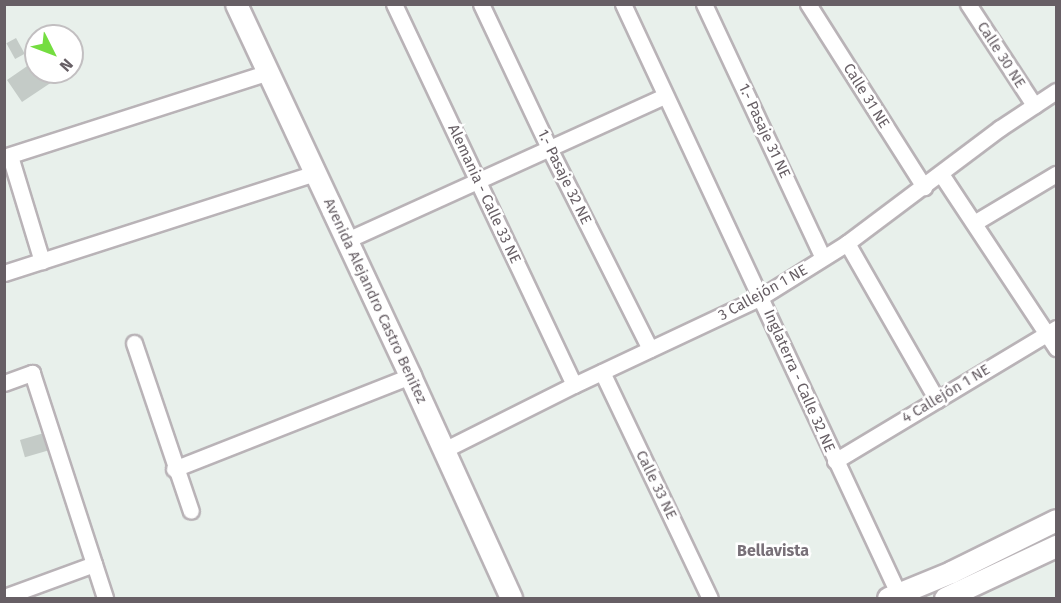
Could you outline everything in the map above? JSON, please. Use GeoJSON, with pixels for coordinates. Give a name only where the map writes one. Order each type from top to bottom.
{"type":"FeatureCollection","features":[{"type":"Feature","properties":{"kind":"street","name":"Avenida Alejandro Castro Benitez"},"geometry":{"type":"LineString","coordinates":[[236,4],[348,240],[511,598]]}},
{"type":"Feature","properties":{"kind":"street","name":"Alemania - Calle 33 NE"},"geometry":{"type":"LineString","coordinates":[[394,4],[574,385]]}},
{"type":"Feature","properties":{"kind":"street","name":"1.- Pasaje 32 NE"},"geometry":{"type":"LineString","coordinates":[[481,4],[549,148],[650,349]]}},
{"type":"Feature","properties":{"kind":"street","name":"Inglaterra - Calle 32 NE"},"geometry":{"type":"LineString","coordinates":[[623,4],[760,297],[894,596]]}},
{"type":"Feature","properties":{"kind":"street","name":"1.- Pasaje 31 NE"},"geometry":{"type":"LineString","coordinates":[[704,4],[823,258]]}},
{"type":"Feature","properties":{"kind":"street","name":"Calle 31 NE"},"geometry":{"type":"LineString","coordinates":[[808,4],[924,187]]}},
{"type":"Feature","properties":{"kind":"street","name":"Calle 30 NE"},"geometry":{"type":"LineString","coordinates":[[968,4],[1034,105]]}},
{"type":"Feature","properties":{"kind":"street"},"geometry":{"type":"LineString","coordinates":[[42,261],[7,157],[268,72]]}},
{"type":"Feature","properties":{"kind":"street","name":"3 Callejón 1 NE"},"geometry":{"type":"LineString","coordinates":[[444,450],[574,385],[682,336],[760,297],[848,243],[1000,128],[1056,91]]}},
{"type":"Feature","properties":{"kind":"street"},"geometry":{"type":"LineString","coordinates":[[348,240],[477,179],[665,96]]}},
{"type":"Feature","properties":{"kind":"street"},"geometry":{"type":"LineString","coordinates":[[4,273],[316,173]]}},
{"type":"Feature","properties":{"kind":"street"},"geometry":{"type":"LineString","coordinates":[[941,174],[1052,331],[1056,348]]}},
{"type":"Feature","properties":{"kind":"street"},"geometry":{"type":"LineString","coordinates":[[974,223],[1056,174]]}},
{"type":"Feature","properties":{"kind":"street"},"geometry":{"type":"LineString","coordinates":[[848,243],[937,400]]}},
{"type":"Feature","properties":{"kind":"street","name":"4 Callejón 1 NE"},"geometry":{"type":"LineString","coordinates":[[835,461],[1052,331]]}},
{"type":"Feature","properties":{"kind":"street"},"geometry":{"type":"LineString","coordinates":[[134,343],[174,469],[190,510]]}},
{"type":"Feature","properties":{"kind":"street","name":"Calle 33 NE"},"geometry":{"type":"LineString","coordinates":[[602,372],[711,598]]}},
{"type":"Feature","properties":{"kind":"street"},"geometry":{"type":"LineString","coordinates":[[4,383],[32,373],[105,598]]}},
{"type":"Feature","properties":{"kind":"street"},"geometry":{"type":"LineString","coordinates":[[174,469],[410,376]]}},
{"type":"Feature","properties":{"kind":"street"},"geometry":{"type":"LineString","coordinates":[[894,596],[1056,520]]}},
{"type":"Feature","properties":{"kind":"street"},"geometry":{"type":"LineString","coordinates":[[945,598],[1056,546]]}},
{"type":"Feature","properties":{"kind":"street"},"geometry":{"type":"LineString","coordinates":[[4,597],[94,564]]}},
{"type":"Feature","properties":{"kind":"building"},"geometry":{"type":"Polygon","coordinates":[[[16,38],[24,54],[15,59],[6,43],[16,38]]]}},
{"type":"Feature","properties":{"kind":"building"},"geometry":{"type":"Polygon","coordinates":[[[24,68],[24,84],[49,84],[22,102],[7,80],[24,68]]]}},
{"type":"Feature","properties":{"kind":"building"},"geometry":{"type":"Polygon","coordinates":[[[44,433],[49,450],[25,457],[20,440],[44,433]]]}},
{"type":"Feature","properties":{"kind":"district","name":"Bellavista"},"geometry":{"type":"Point","coordinates":[773,551]}}]}
